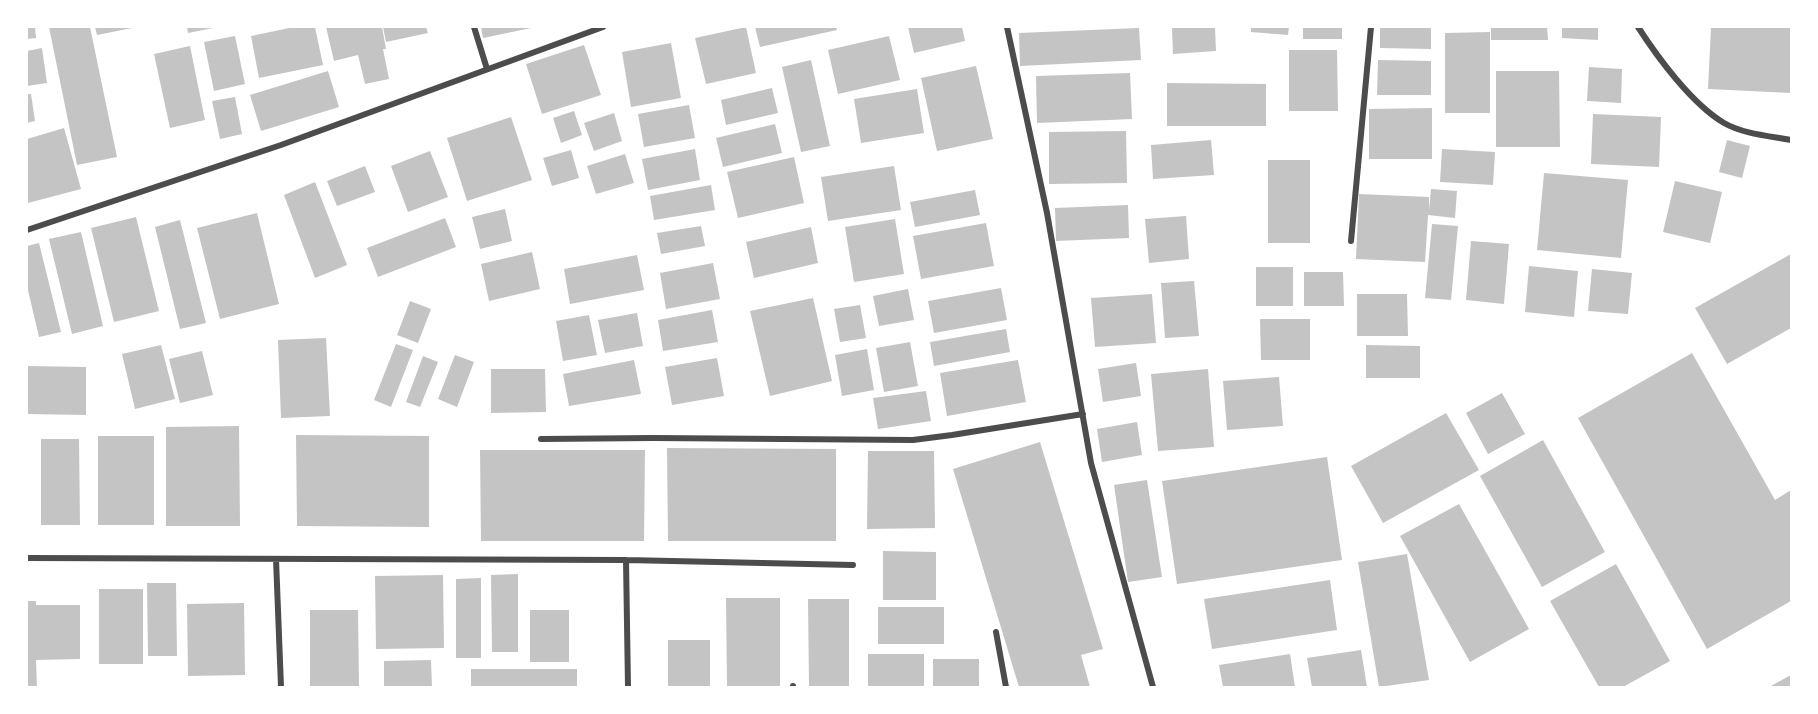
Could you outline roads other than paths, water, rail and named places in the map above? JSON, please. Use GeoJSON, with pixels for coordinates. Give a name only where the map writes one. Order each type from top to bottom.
{"type":"FeatureCollection","features":[{"type":"Feature","properties":{"kind":"street"},"geometry":{"type":"LineString","coordinates":[[474,27],[487,69]]}},
{"type":"Feature","properties":{"kind":"street"},"geometry":{"type":"LineString","coordinates":[[27,230],[281,145],[603,27]]}},
{"type":"Feature","properties":{"kind":"street"},"geometry":{"type":"LineString","coordinates":[[1007,27],[1047,213],[1091,463],[1154,687]]}},
{"type":"Feature","properties":{"kind":"street"},"geometry":{"type":"LineString","coordinates":[[1351,241],[1371,27]]}},
{"type":"Feature","properties":{"kind":"street"},"geometry":{"type":"LineString","coordinates":[[1638,27],[1653,51],[1702,107],[1725,124],[1759,135],[1791,140]]}},
{"type":"Feature","properties":{"kind":"street"},"geometry":{"type":"LineString","coordinates":[[541,439],[914,440],[1083,414]]}},
{"type":"Feature","properties":{"kind":"street"},"geometry":{"type":"LineString","coordinates":[[27,558],[626,560],[853,565]]}},
{"type":"Feature","properties":{"kind":"street"},"geometry":{"type":"LineString","coordinates":[[276,559],[281,687]]}},
{"type":"Feature","properties":{"kind":"street"},"geometry":{"type":"LineString","coordinates":[[626,560],[628,687]]}},
{"type":"Feature","properties":{"kind":"street"},"geometry":{"type":"LineString","coordinates":[[996,632],[1006,687]]}}]}
